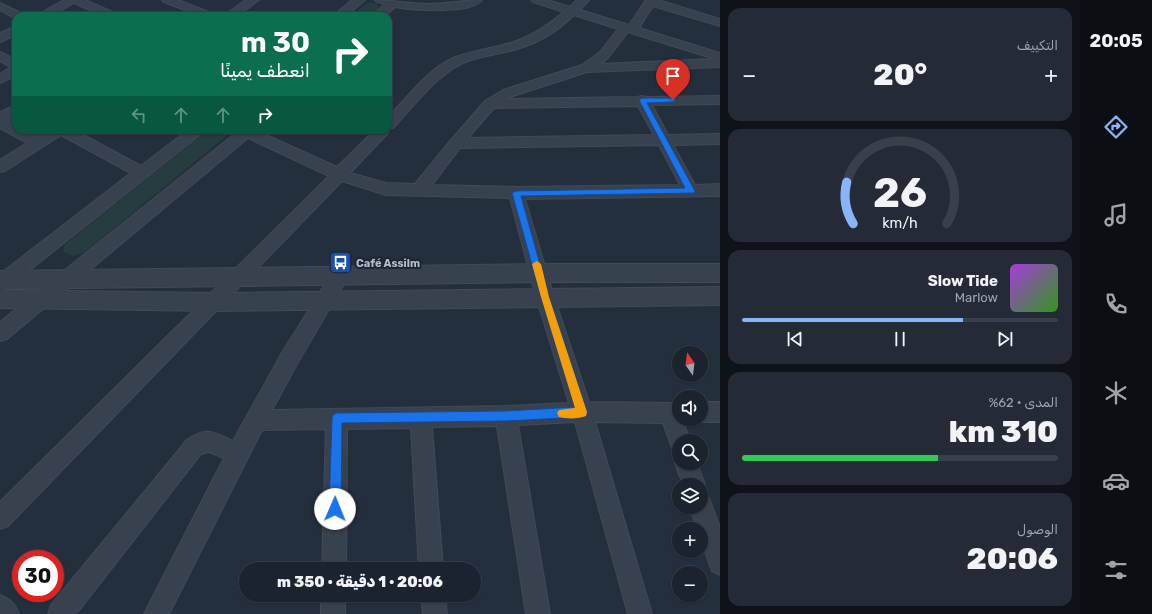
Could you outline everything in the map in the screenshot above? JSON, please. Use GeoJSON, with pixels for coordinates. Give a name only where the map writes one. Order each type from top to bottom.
{"type":"FeatureCollection","features":[{"type":"Feature","properties":{"kind":"street"},"geometry":{"type":"LineString","coordinates":[[0,7],[14,0]]}},
{"type":"Feature","properties":{"kind":"street"},"geometry":{"type":"LineString","coordinates":[[50,12],[72,0]]}},
{"type":"Feature","properties":{"kind":"street"},"geometry":{"type":"LineString","coordinates":[[76,0],[103,12]]}},
{"type":"Feature","properties":{"kind":"street"},"geometry":{"type":"LineString","coordinates":[[235,12],[253,0]]}},
{"type":"Feature","properties":{"kind":"street"},"geometry":{"type":"LineString","coordinates":[[344,12],[359,0]]}},
{"type":"Feature","properties":{"kind":"street"},"geometry":{"type":"LineString","coordinates":[[381,0],[432,8],[460,5],[476,0]]}},
{"type":"Feature","properties":{"kind":"street"},"geometry":{"type":"LineString","coordinates":[[537,0],[720,57]]}},
{"type":"Feature","properties":{"kind":"street"},"geometry":{"type":"LineString","coordinates":[[392,121],[446,66],[477,53],[510,47],[530,40],[574,11],[583,0]]}},
{"type":"Feature","properties":{"kind":"street"},"geometry":{"type":"LineString","coordinates":[[178,1],[201,12]]}},
{"type":"Feature","properties":{"kind":"street"},"geometry":{"type":"LineString","coordinates":[[586,68],[604,54],[629,28],[651,1],[720,23]]}},
{"type":"Feature","properties":{"kind":"street"},"geometry":{"type":"LineString","coordinates":[[383,12],[393,3]]}},
{"type":"Feature","properties":{"kind":"street"},"geometry":{"type":"LineString","coordinates":[[0,7],[12,13]]}},
{"type":"Feature","properties":{"kind":"street"},"geometry":{"type":"LineString","coordinates":[[0,38],[12,32]]}},
{"type":"Feature","properties":{"kind":"street"},"geometry":{"type":"LineString","coordinates":[[0,56],[12,63]]}},
{"type":"Feature","properties":{"kind":"street"},"geometry":{"type":"LineString","coordinates":[[419,190],[456,143],[490,104],[508,93],[586,68],[720,63]]}},
{"type":"Feature","properties":{"kind":"street"},"geometry":{"type":"LineString","coordinates":[[0,79],[12,72]]}},
{"type":"Feature","properties":{"kind":"street"},"geometry":{"type":"LineString","coordinates":[[490,104],[642,100],[720,100]]}},
{"type":"Feature","properties":{"kind":"street"},"geometry":{"type":"LineString","coordinates":[[642,100],[691,191]]}},
{"type":"Feature","properties":{"kind":"street"},"geometry":{"type":"LineString","coordinates":[[0,118],[12,111]]}},
{"type":"Feature","properties":{"kind":"street"},"geometry":{"type":"LineString","coordinates":[[0,122],[12,129]]}},
{"type":"Feature","properties":{"kind":"street"},"geometry":{"type":"LineString","coordinates":[[22,134],[38,143]]}},
{"type":"Feature","properties":{"kind":"street"},"geometry":{"type":"LineString","coordinates":[[0,167],[52,134]]}},
{"type":"Feature","properties":{"kind":"street"},"geometry":{"type":"LineString","coordinates":[[71,134],[143,173]]}},
{"type":"Feature","properties":{"kind":"street"},"geometry":{"type":"LineString","coordinates":[[1,286],[192,134]]}},
{"type":"Feature","properties":{"kind":"street"},"geometry":{"type":"LineString","coordinates":[[0,333],[242,134]]}},
{"type":"Feature","properties":{"kind":"street"},"geometry":{"type":"LineString","coordinates":[[252,134],[340,175],[386,188],[516,193],[691,191],[718,193]]}},
{"type":"Feature","properties":{"kind":"street"},"geometry":{"type":"LineString","coordinates":[[0,518],[215,302],[235,278],[340,175],[379,134]]}},
{"type":"Feature","properties":{"kind":"street"},"geometry":{"type":"LineString","coordinates":[[456,143],[720,139]]}},
{"type":"Feature","properties":{"kind":"street"},"geometry":{"type":"LineString","coordinates":[[516,193],[545,297],[582,412],[640,614]]}},
{"type":"Feature","properties":{"kind":"street"},"geometry":{"type":"LineString","coordinates":[[1,286],[68,278],[235,278],[340,275],[539,273],[720,273]]}},
{"type":"Feature","properties":{"kind":"street"},"geometry":{"type":"LineString","coordinates":[[156,614],[257,420],[324,300],[340,275]]}},
{"type":"Feature","properties":{"kind":"street"},"geometry":{"type":"LineString","coordinates":[[1,286],[39,300],[215,302],[720,296]]}},
{"type":"Feature","properties":{"kind":"street"},"geometry":{"type":"LineString","coordinates":[[257,420],[506,416],[582,412],[672,413]]}},
{"type":"Feature","properties":{"kind":"street"},"geometry":{"type":"LineString","coordinates":[[708,412],[720,412]]}},
{"type":"Feature","properties":{"kind":"street"},"geometry":{"type":"LineString","coordinates":[[506,416],[538,614]]}},
{"type":"Feature","properties":{"kind":"street"},"geometry":{"type":"LineString","coordinates":[[421,417],[431,562]]}},
{"type":"Feature","properties":{"kind":"street"},"geometry":{"type":"LineString","coordinates":[[334,562],[337,418]]}},
{"type":"Feature","properties":{"kind":"street"},"geometry":{"type":"LineString","coordinates":[[60,614],[194,447],[201,442],[209,441],[239,454]]}},
{"type":"Feature","properties":{"kind":"street"},"geometry":{"type":"LineString","coordinates":[[704,514],[720,563]]}},
{"type":"Feature","properties":{"kind":"street"},"geometry":{"type":"LineString","coordinates":[[333,602],[333,614]]}},
{"type":"Feature","properties":{"kind":"street"},"geometry":{"type":"LineString","coordinates":[[433,602],[434,614]]}},
{"type":"Feature","properties":{"kind":"street"},"geometry":{"type":"LineString","coordinates":[[0,607],[7,614]]}},
{"type":"Feature","properties":{"kind":"green space"},"geometry":{"type":"Polygon","coordinates":[[[368,3],[375,3],[379,8],[374,12],[355,12],[368,3]]]}},
{"type":"Feature","properties":{"kind":"green space"},"geometry":{"type":"Polygon","coordinates":[[[203,134],[226,134],[225,137],[85,252],[73,256],[64,252],[64,246],[203,134]]]}},
{"type":"Feature","properties":{"kind":"slow traffic"},"geometry":{"type":"LineString","coordinates":[[537,264],[545,297],[582,412],[562,413]]}},
{"type":"Feature","properties":{"kind":"place","name":"Café Assilm"},"geometry":{"type":"Point","coordinates":[340,263]}},
{"type":"Feature","properties":{"kind":"route"},"geometry":{"type":"LineString","coordinates":[[335,509],[337,418],[506,416],[582,412],[545,297],[516,193],[691,191],[642,100],[673,100]]}}]}
